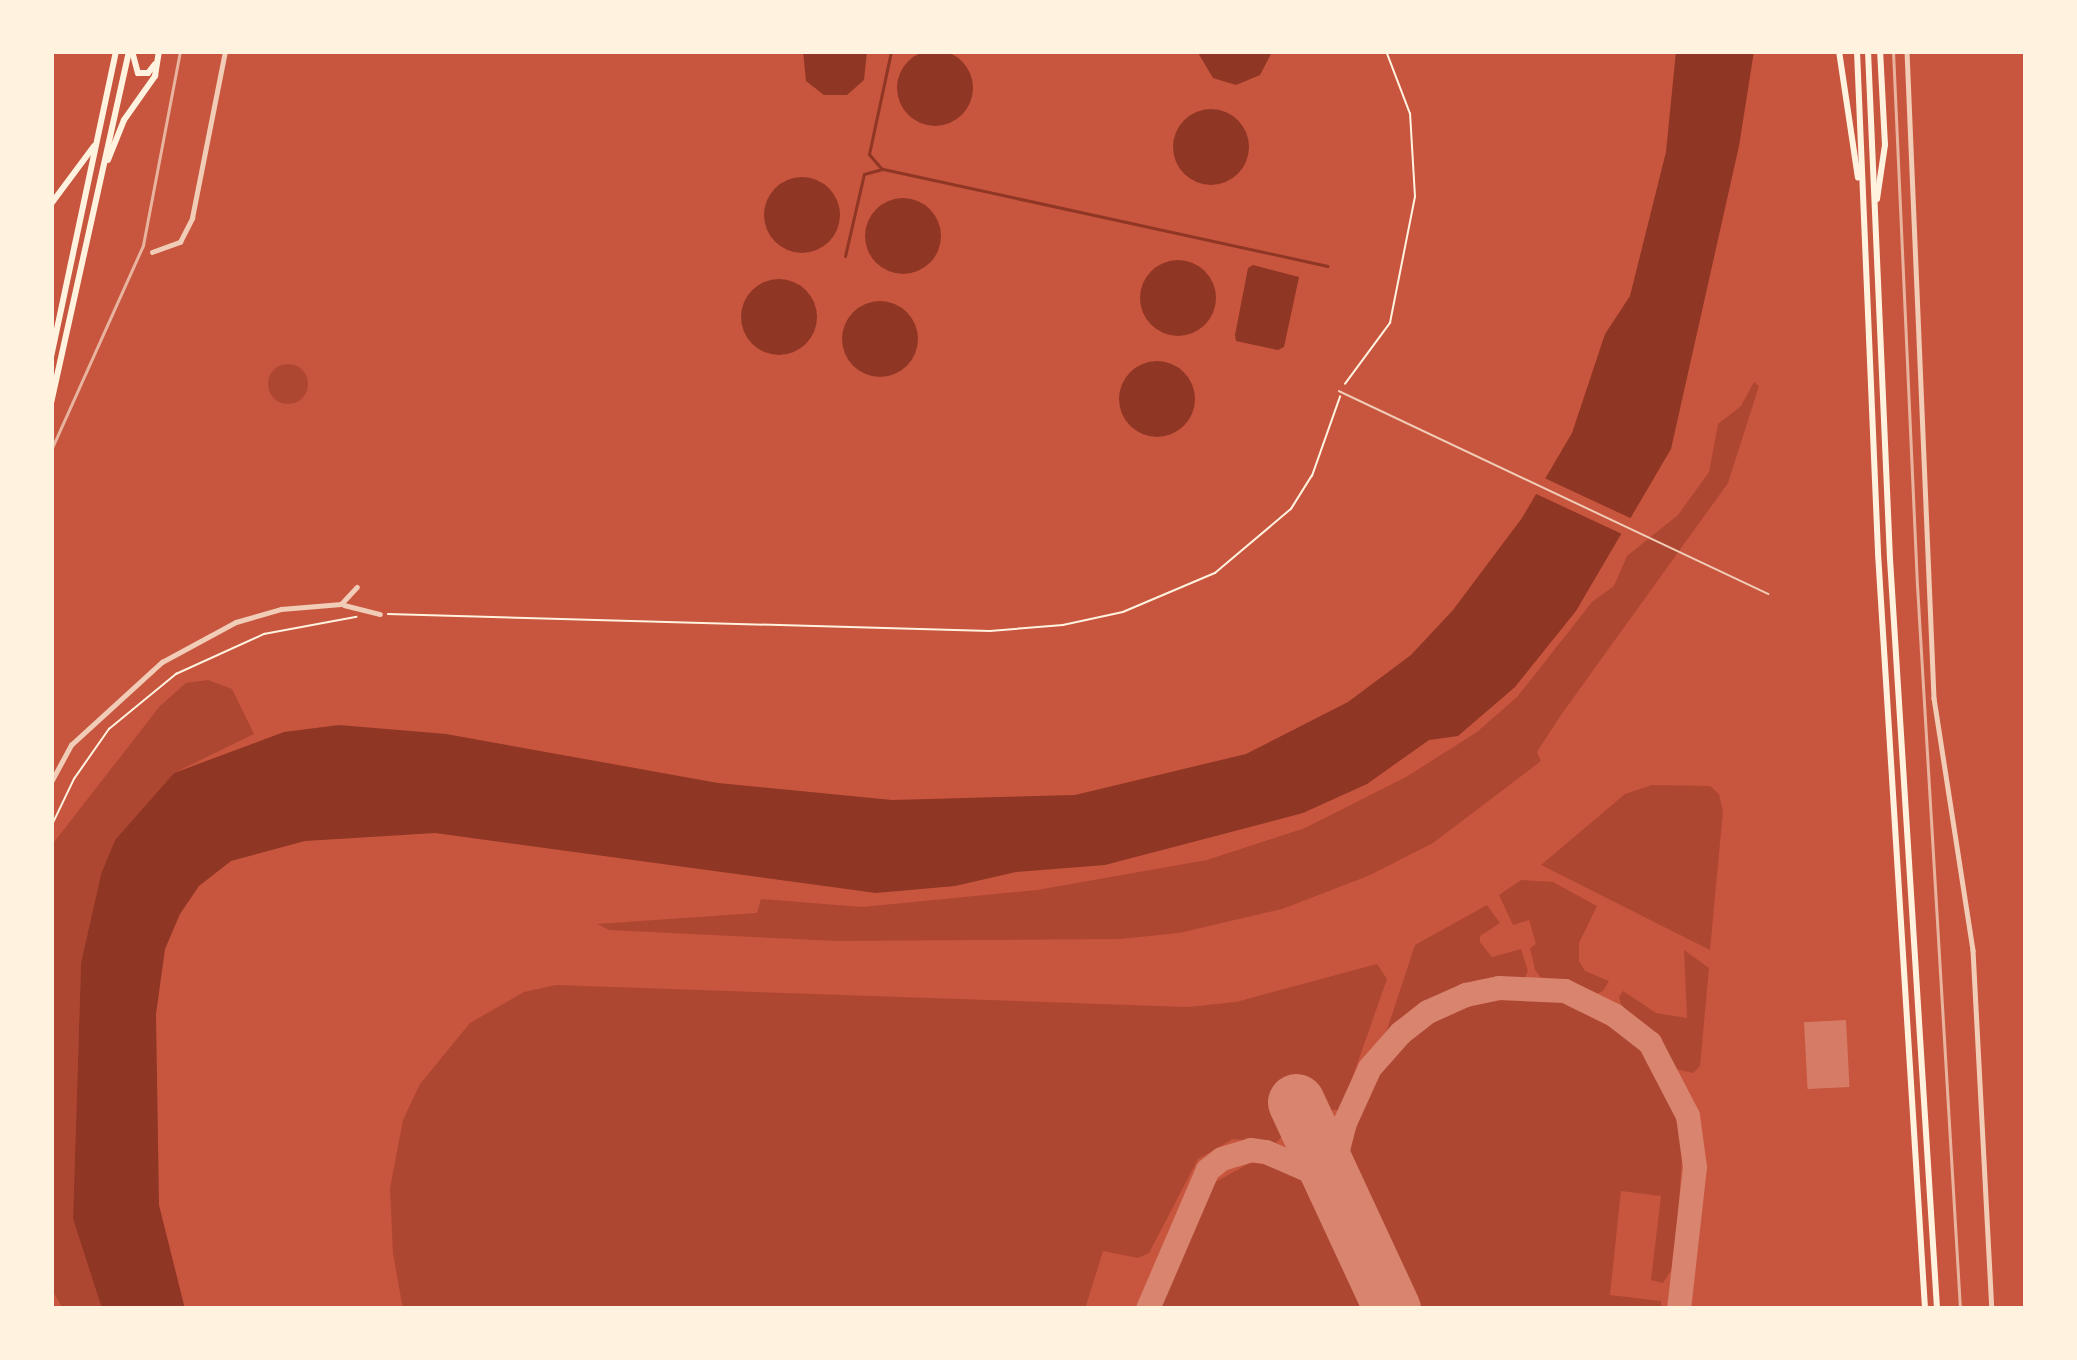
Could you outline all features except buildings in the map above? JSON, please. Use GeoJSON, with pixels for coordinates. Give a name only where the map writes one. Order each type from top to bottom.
{"type":"FeatureCollection","features":[{"type":"Feature","properties":{"kind":"main road"},"geometry":{"type":"LineString","coordinates":[[51,357],[116,51]]}},
{"type":"Feature","properties":{"kind":"main road"},"geometry":{"type":"LineString","coordinates":[[131,51],[133,68],[141,74],[150,71],[159,53]]}},
{"type":"Feature","properties":{"kind":"main road"},"geometry":{"type":"LineString","coordinates":[[51,403],[131,51]]}},
{"type":"Feature","properties":{"kind":"main road"},"geometry":{"type":"LineString","coordinates":[[1839,51],[1863,205]]}},
{"type":"Feature","properties":{"kind":"main road"},"geometry":{"type":"LineString","coordinates":[[1857,51],[1878,553],[1925,1309]]}},
{"type":"Feature","properties":{"kind":"main road"},"geometry":{"type":"LineString","coordinates":[[1868,51],[1936,1309]]}},
{"type":"Feature","properties":{"kind":"main road"},"geometry":{"type":"LineString","coordinates":[[1875,221],[1885,150],[1880,51]]}},
{"type":"Feature","properties":{"kind":"main road"},"geometry":{"type":"LineString","coordinates":[[103,174],[124,120],[155,76],[159,53]]}},
{"type":"Feature","properties":{"kind":"main road"},"geometry":{"type":"LineString","coordinates":[[51,204],[96,143]]}},
{"type":"Feature","properties":{"kind":"street"},"geometry":{"type":"LineString","coordinates":[[152,252],[179,242],[192,218],[225,51]]}},
{"type":"Feature","properties":{"kind":"street"},"geometry":{"type":"LineString","coordinates":[[1907,51],[1934,698],[1973,950],[1992,1309]]}},
{"type":"Feature","properties":{"kind":"street"},"geometry":{"type":"LineString","coordinates":[[341,604],[358,587]]}},
{"type":"Feature","properties":{"kind":"street"},"geometry":{"type":"LineString","coordinates":[[51,782],[65,752],[142,676],[197,641],[266,613],[341,604],[380,614]]}},
{"type":"Feature","properties":{"kind":"street"},"geometry":{"type":"LineString","coordinates":[[51,748],[65,752]]}},
{"type":"Feature","properties":{"kind":"lane"},"geometry":{"type":"LineString","coordinates":[[1339,391],[1768,594]]}},
{"type":"Feature","properties":{"kind":"path"},"geometry":{"type":"LineString","coordinates":[[380,614],[990,631],[1063,626],[1123,612],[1215,573],[1291,509],[1312,476],[1347,380],[1390,323],[1409,241],[1415,153],[1410,113],[1386,51]]}},
{"type":"Feature","properties":{"kind":"path"},"geometry":{"type":"LineString","coordinates":[[51,827],[74,779],[109,729],[176,674],[264,634],[358,617]]}},
{"type":"Feature","properties":{"kind":"shaded area"},"geometry":{"type":"Polygon","coordinates":[[[935,50],[962,61],[973,88],[962,115],[935,126],[908,115],[897,88],[908,61],[935,50]]]}},
{"type":"Feature","properties":{"kind":"shaded area"},"geometry":{"type":"Polygon","coordinates":[[[803,51],[867,51],[864,80],[847,95],[824,95],[806,81],[803,51]]]}},
{"type":"Feature","properties":{"kind":"shaded area"},"geometry":{"type":"Polygon","coordinates":[[[1197,51],[1272,52],[1260,75],[1236,85],[1213,78],[1197,51]]]}},
{"type":"Feature","properties":{"kind":"shaded area"},"geometry":{"type":"Polygon","coordinates":[[[1676,51],[1754,51],[1739,146],[1671,449],[1576,611],[1515,687],[1458,736],[1429,740],[1367,784],[1303,813],[1105,865],[1016,872],[955,886],[876,893],[435,833],[305,841],[231,861],[199,886],[180,914],[165,949],[156,1014],[159,1205],[185,1309],[102,1309],[73,1219],[81,963],[101,874],[115,840],[174,773],[284,732],[339,725],[446,734],[718,783],[892,800],[1075,795],[1246,754],[1348,702],[1411,655],[1453,610],[1522,518],[1572,433],[1605,334],[1630,296],[1666,152],[1676,51]]]}},
{"type":"Feature","properties":{"kind":"shaded area"},"geometry":{"type":"Polygon","coordinates":[[[1211,109],[1238,120],[1249,147],[1238,174],[1211,185],[1184,174],[1173,147],[1184,120],[1211,109]]]}},
{"type":"Feature","properties":{"kind":"shaded area"},"geometry":{"type":"Polygon","coordinates":[[[802,177],[829,188],[840,215],[829,242],[802,253],[775,242],[764,215],[775,188],[802,177]]]}},
{"type":"Feature","properties":{"kind":"shaded area"},"geometry":{"type":"Polygon","coordinates":[[[903,198],[930,209],[941,236],[930,263],[903,274],[876,263],[865,236],[876,209],[903,198]]]}},
{"type":"Feature","properties":{"kind":"shaded area"},"geometry":{"type":"Polygon","coordinates":[[[1178,260],[1205,271],[1216,298],[1205,325],[1178,336],[1151,325],[1140,298],[1151,271],[1178,260]]]}},
{"type":"Feature","properties":{"kind":"shaded area"},"geometry":{"type":"Polygon","coordinates":[[[1253,265],[1299,277],[1284,347],[1278,350],[1236,341],[1248,268],[1253,265]]]}},
{"type":"Feature","properties":{"kind":"shaded area"},"geometry":{"type":"Polygon","coordinates":[[[779,279],[806,290],[817,317],[806,344],[779,355],[752,344],[741,317],[752,290],[779,279]]]}},
{"type":"Feature","properties":{"kind":"shaded area"},"geometry":{"type":"Polygon","coordinates":[[[880,301],[907,312],[918,339],[907,366],[880,377],[853,366],[842,339],[853,312],[880,301]]]}},
{"type":"Feature","properties":{"kind":"shaded area"},"geometry":{"type":"Polygon","coordinates":[[[1157,361],[1184,372],[1195,399],[1184,426],[1157,437],[1130,426],[1119,399],[1130,372],[1157,361]]]}},
{"type":"Feature","properties":{"kind":"shaded area"},"geometry":{"type":"Polygon","coordinates":[[[288,364],[302,370],[308,384],[302,398],[288,404],[274,398],[268,384],[274,370],[288,364]]]}},
{"type":"Feature","properties":{"kind":"shaded area"},"geometry":{"type":"Polygon","coordinates":[[[1754,382],[1759,386],[1728,483],[1561,715],[1537,752],[1541,761],[1433,843],[1368,876],[1282,909],[1179,933],[1120,939],[837,941],[609,930],[597,924],[757,913],[761,899],[862,907],[1037,890],[1207,860],[1305,828],[1406,777],[1477,732],[1517,697],[1592,602],[1614,586],[1627,556],[1678,515],[1709,472],[1718,424],[1741,406],[1754,382]]]}},
{"type":"Feature","properties":{"kind":"shaded area"},"geometry":{"type":"Polygon","coordinates":[[[208,680],[232,689],[254,734],[174,773],[115,840],[101,874],[81,963],[73,1219],[102,1309],[63,1309],[51,1288],[51,846],[160,706],[186,683],[208,680]]]}},
{"type":"Feature","properties":{"kind":"shaded area"},"geometry":{"type":"Polygon","coordinates":[[[1652,785],[1710,786],[1719,794],[1723,811],[1710,950],[1541,865],[1625,794],[1652,785]]]}},
{"type":"Feature","properties":{"kind":"shaded area"},"geometry":{"type":"Polygon","coordinates":[[[1521,880],[1553,882],[1597,906],[1579,943],[1579,961],[1585,971],[1609,981],[1603,991],[1594,995],[1542,979],[1535,970],[1530,948],[1536,944],[1529,920],[1513,925],[1499,895],[1521,880]]]}},
{"type":"Feature","properties":{"kind":"shaded area"},"geometry":{"type":"Polygon","coordinates":[[[1487,905],[1500,923],[1480,936],[1480,942],[1492,957],[1521,949],[1528,971],[1524,979],[1472,984],[1448,993],[1417,1008],[1385,1036],[1415,945],[1487,905]]]}},
{"type":"Feature","properties":{"kind":"shaded area"},"geometry":{"type":"Polygon","coordinates":[[[1684,950],[1709,968],[1700,1066],[1693,1073],[1676,1069],[1646,1030],[1623,1011],[1619,997],[1623,991],[1656,1013],[1687,1018],[1684,950]]]}},
{"type":"Feature","properties":{"kind":"shaded area"},"geometry":{"type":"Polygon","coordinates":[[[1377,964],[1387,979],[1341,1110],[1322,1110],[1309,1089],[1275,1107],[1286,1132],[1276,1143],[1233,1139],[1198,1159],[1149,1253],[1138,1258],[1103,1251],[1085,1309],[403,1309],[393,1254],[390,1188],[403,1120],[420,1084],[470,1023],[524,992],[556,985],[1187,1007],[1236,1002],[1377,964]]]}},
{"type":"Feature","properties":{"kind":"shaded area"},"geometry":{"type":"Polygon","coordinates":[[[1538,995],[1588,1010],[1628,1035],[1661,1075],[1677,1110],[1683,1141],[1675,1264],[1663,1283],[1651,1280],[1661,1196],[1621,1191],[1610,1295],[1661,1301],[1661,1309],[1411,1309],[1344,1163],[1345,1149],[1372,1082],[1411,1032],[1464,1003],[1538,995]]]}},
{"type":"Feature","properties":{"kind":"shaded area"},"geometry":{"type":"Polygon","coordinates":[[[1250,1163],[1270,1164],[1308,1184],[1367,1309],[1158,1309],[1212,1184],[1250,1163]]]}},
{"type":"Feature","properties":{"kind":"pier"},"geometry":{"type":"Polygon","coordinates":[[[1538,475],[1635,520],[1627,537],[1530,491],[1538,475]]]}},
{"type":"Feature","properties":{"kind":"waterway"},"geometry":{"type":"LineString","coordinates":[[881,168],[869,154],[891,51]]}},
{"type":"Feature","properties":{"kind":"waterway"},"geometry":{"type":"LineString","coordinates":[[845,256],[864,174],[883,169],[1328,266]]}},
{"type":"Feature","properties":{"kind":"taxiway"},"geometry":{"type":"LineString","coordinates":[[1337,1192],[1333,1169],[1345,1123],[1370,1068],[1401,1033],[1428,1012],[1466,995],[1499,988],[1565,991],[1614,1015],[1650,1043],[1688,1116],[1695,1167],[1679,1309]]}},
{"type":"Feature","properties":{"kind":"taxiway"},"geometry":{"type":"LineString","coordinates":[[1148,1309],[1208,1170],[1222,1159],[1251,1150],[1266,1152],[1314,1173],[1337,1192]]}},
{"type":"Feature","properties":{"kind":"runway"},"geometry":{"type":"LineString","coordinates":[[1296,1102],[1392,1309]]}},
{"type":"Feature","properties":{"kind":"railway"},"geometry":{"type":"LineString","coordinates":[[51,450],[143,245],[180,51]]}},
{"type":"Feature","properties":{"kind":"railway"},"geometry":{"type":"LineString","coordinates":[[1893,51],[1917,585],[1960,1309]]}}]}
